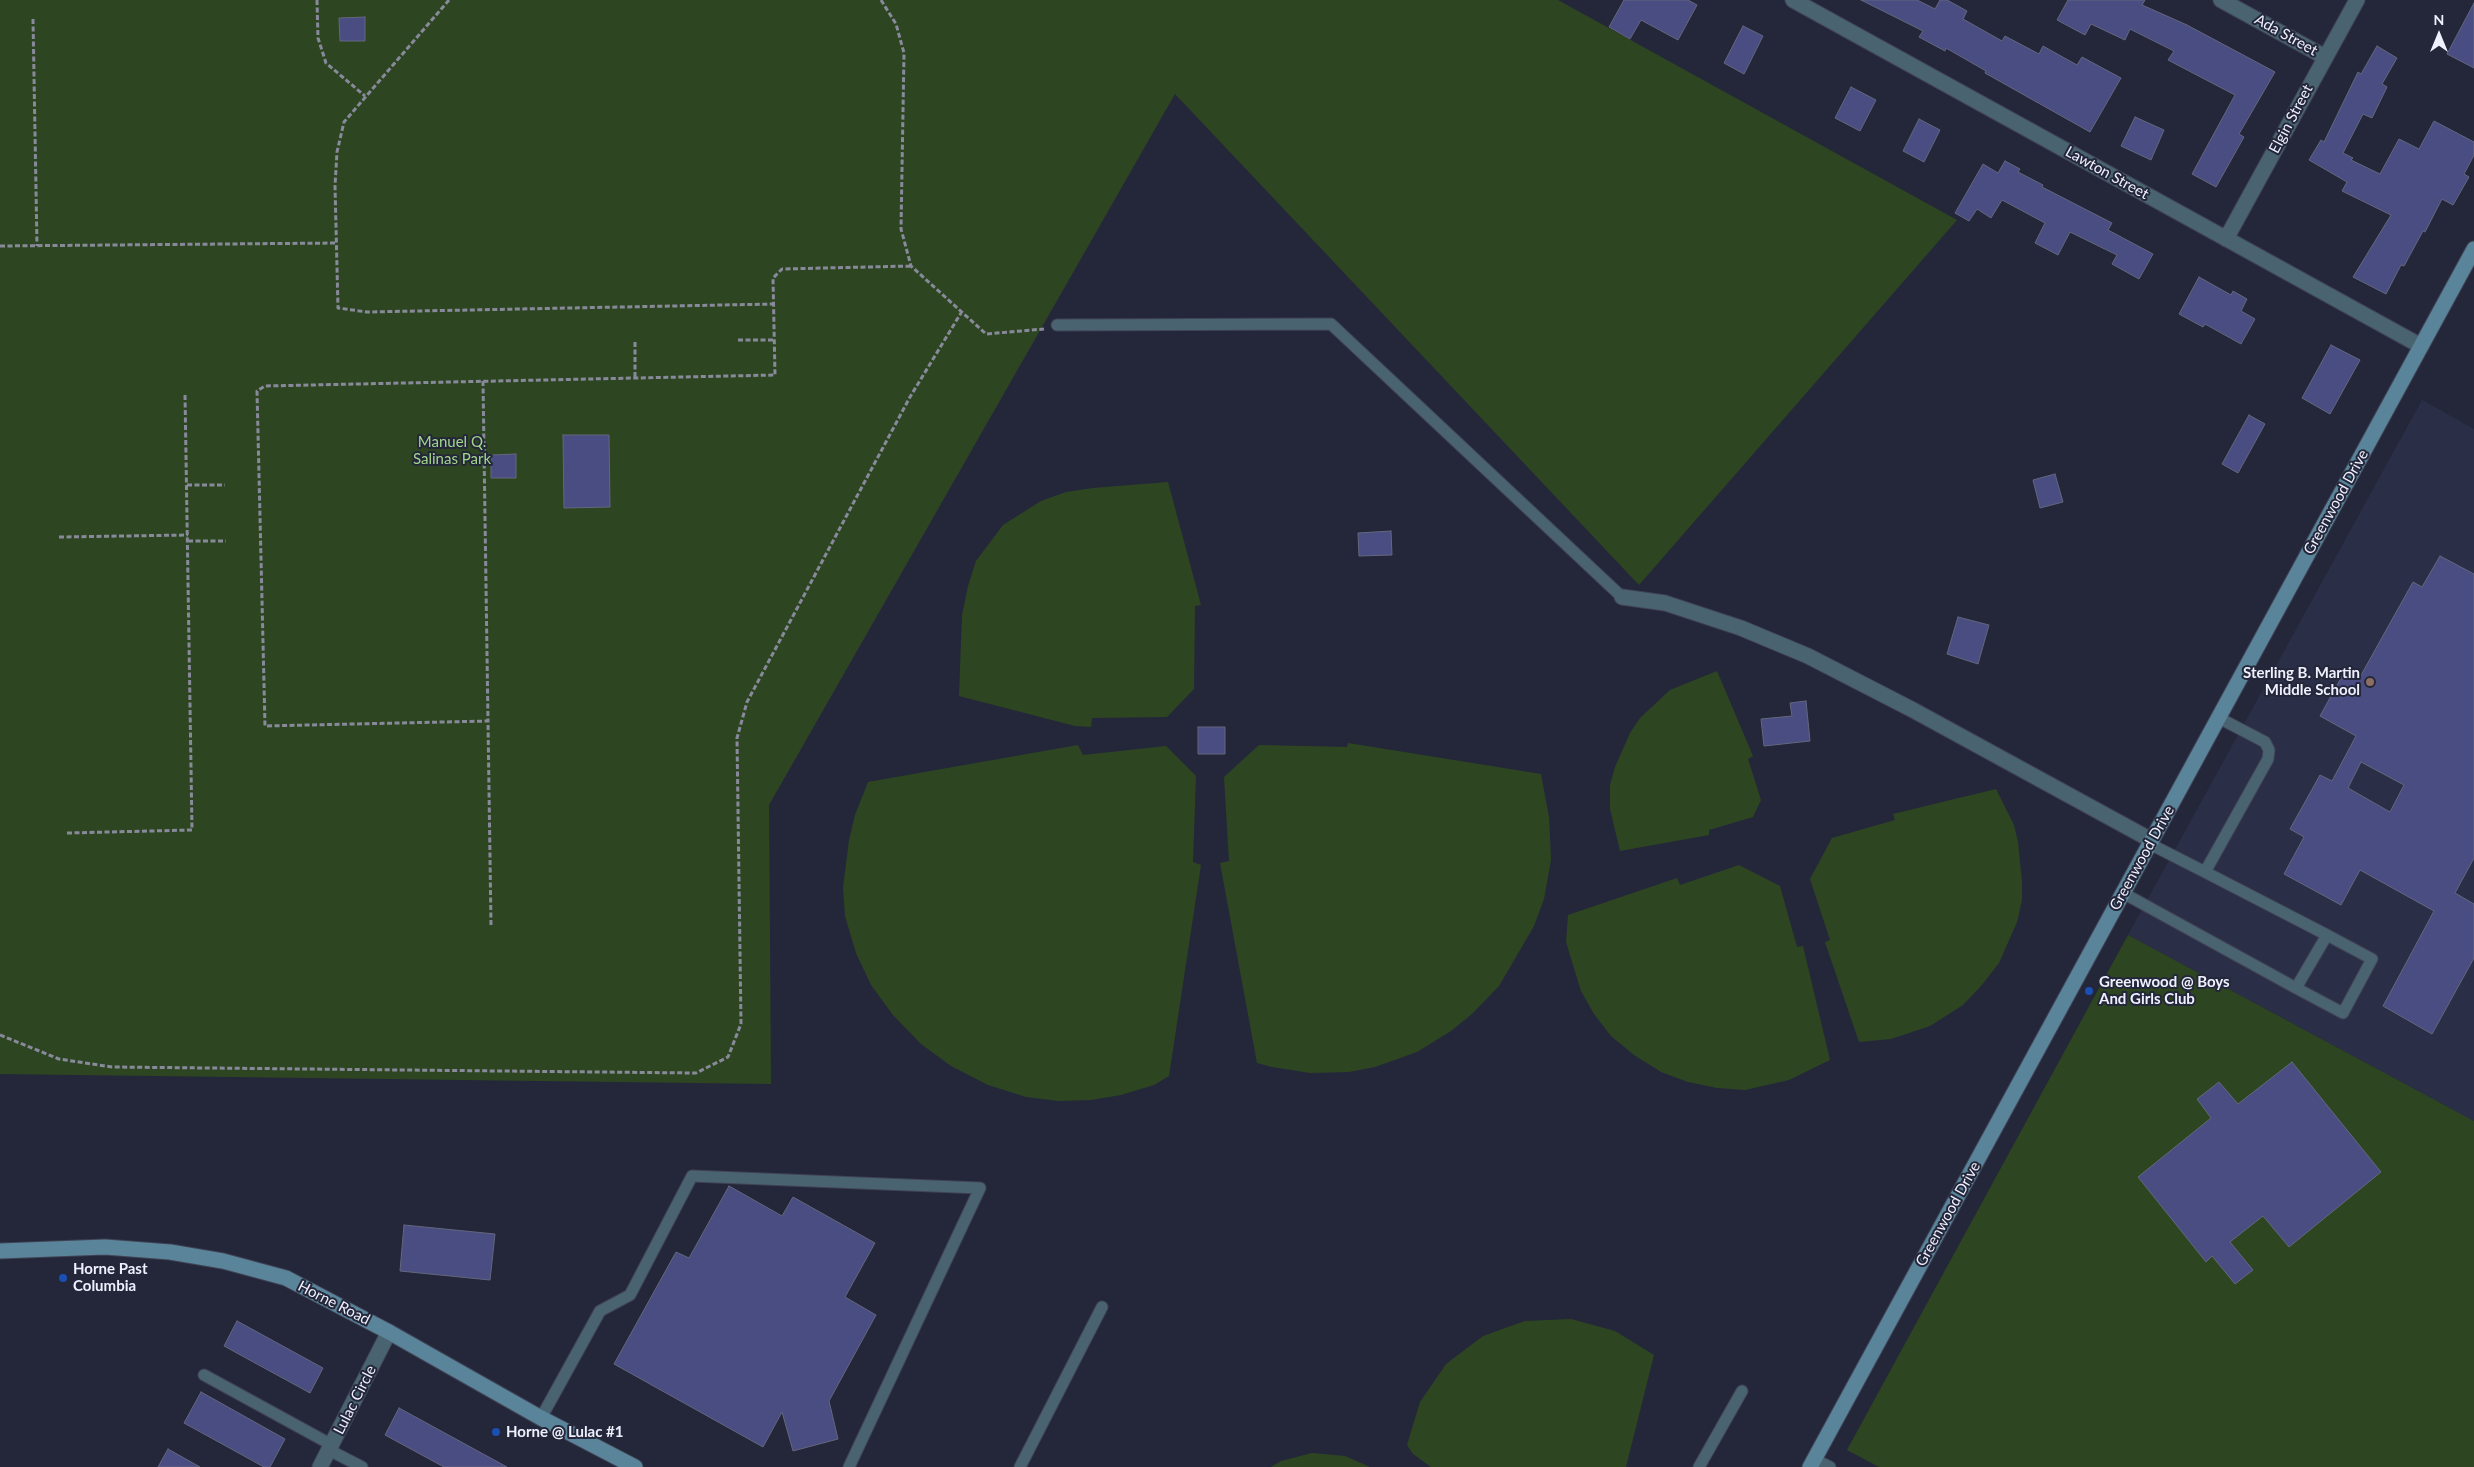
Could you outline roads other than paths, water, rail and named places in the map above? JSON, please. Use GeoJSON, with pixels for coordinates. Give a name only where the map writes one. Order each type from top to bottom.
{"type":"FeatureCollection","features":[{"type":"Feature","properties":{"kind":"main road","name":"Greenwood Drive"},"geometry":{"type":"LineString","coordinates":[[1812,1463],[2474,249]]}},
{"type":"Feature","properties":{"kind":"main road","name":"Horne Road"},"geometry":{"type":"LineString","coordinates":[[0,1251],[104,1247],[170,1252],[223,1261],[286,1278],[389,1332],[541,1418],[635,1467]]}},
{"type":"Feature","properties":{"kind":"street","name":"Lawton Street"},"geometry":{"type":"LineString","coordinates":[[1793,0],[2421,346]]}},
{"type":"Feature","properties":{"kind":"street","name":"Ada Street"},"geometry":{"type":"LineString","coordinates":[[2221,0],[2325,57]]}},
{"type":"Feature","properties":{"kind":"street","name":"Elgin Street"},"geometry":{"type":"LineString","coordinates":[[2226,239],[2357,0]]}},
{"type":"Feature","properties":{"kind":"street"},"geometry":{"type":"LineString","coordinates":[[1622,597],[1665,603],[1741,628],[1808,656],[1913,710],[2151,842]]}},
{"type":"Feature","properties":{"kind":"street","name":"Lulac Circle"},"geometry":{"type":"LineString","coordinates":[[320,1467],[389,1332]]}},
{"type":"Feature","properties":{"kind":"lane"},"geometry":{"type":"LineString","coordinates":[[1057,325],[1331,324],[1622,597]]}},
{"type":"Feature","properties":{"kind":"lane"},"geometry":{"type":"LineString","coordinates":[[2205,872],[2268,759],[2269,750],[2265,742],[2218,718]]}},
{"type":"Feature","properties":{"kind":"lane"},"geometry":{"type":"LineString","coordinates":[[2123,893],[2343,1013],[2372,959],[2151,842]]}},
{"type":"Feature","properties":{"kind":"lane"},"geometry":{"type":"LineString","coordinates":[[2296,988],[2327,935]]}},
{"type":"Feature","properties":{"kind":"lane"},"geometry":{"type":"LineString","coordinates":[[541,1418],[600,1311],[630,1296],[692,1176],[980,1188],[849,1467]]}},
{"type":"Feature","properties":{"kind":"lane"},"geometry":{"type":"LineString","coordinates":[[1020,1467],[1102,1307]]}},
{"type":"Feature","properties":{"kind":"lane"},"geometry":{"type":"LineString","coordinates":[[204,1375],[331,1447],[362,1467]]}},
{"type":"Feature","properties":{"kind":"lane"},"geometry":{"type":"LineString","coordinates":[[1699,1467],[1742,1391]]}},
{"type":"Feature","properties":{"kind":"lane"},"geometry":{"type":"LineString","coordinates":[[1812,1463],[1830,1467]]}},
{"type":"Feature","properties":{"kind":"place","name":"Sterling B. Martin Middle School"},"geometry":{"type":"Point","coordinates":[2370,682]}},
{"type":"Feature","properties":{"kind":"place","name":"Greenwood @ Boys And Girls Club"},"geometry":{"type":"Point","coordinates":[2089,991]}},
{"type":"Feature","properties":{"kind":"place","name":"Horne Past Columbia"},"geometry":{"type":"Point","coordinates":[63,1278]}},
{"type":"Feature","properties":{"kind":"place","name":"Horne @ Lulac #1"},"geometry":{"type":"Point","coordinates":[496,1432]}},
{"type":"Feature","properties":{"kind":"park label","name":"Manuel Q. Salinas Park"},"geometry":{"type":"Point","coordinates":[452,450]}}]}
